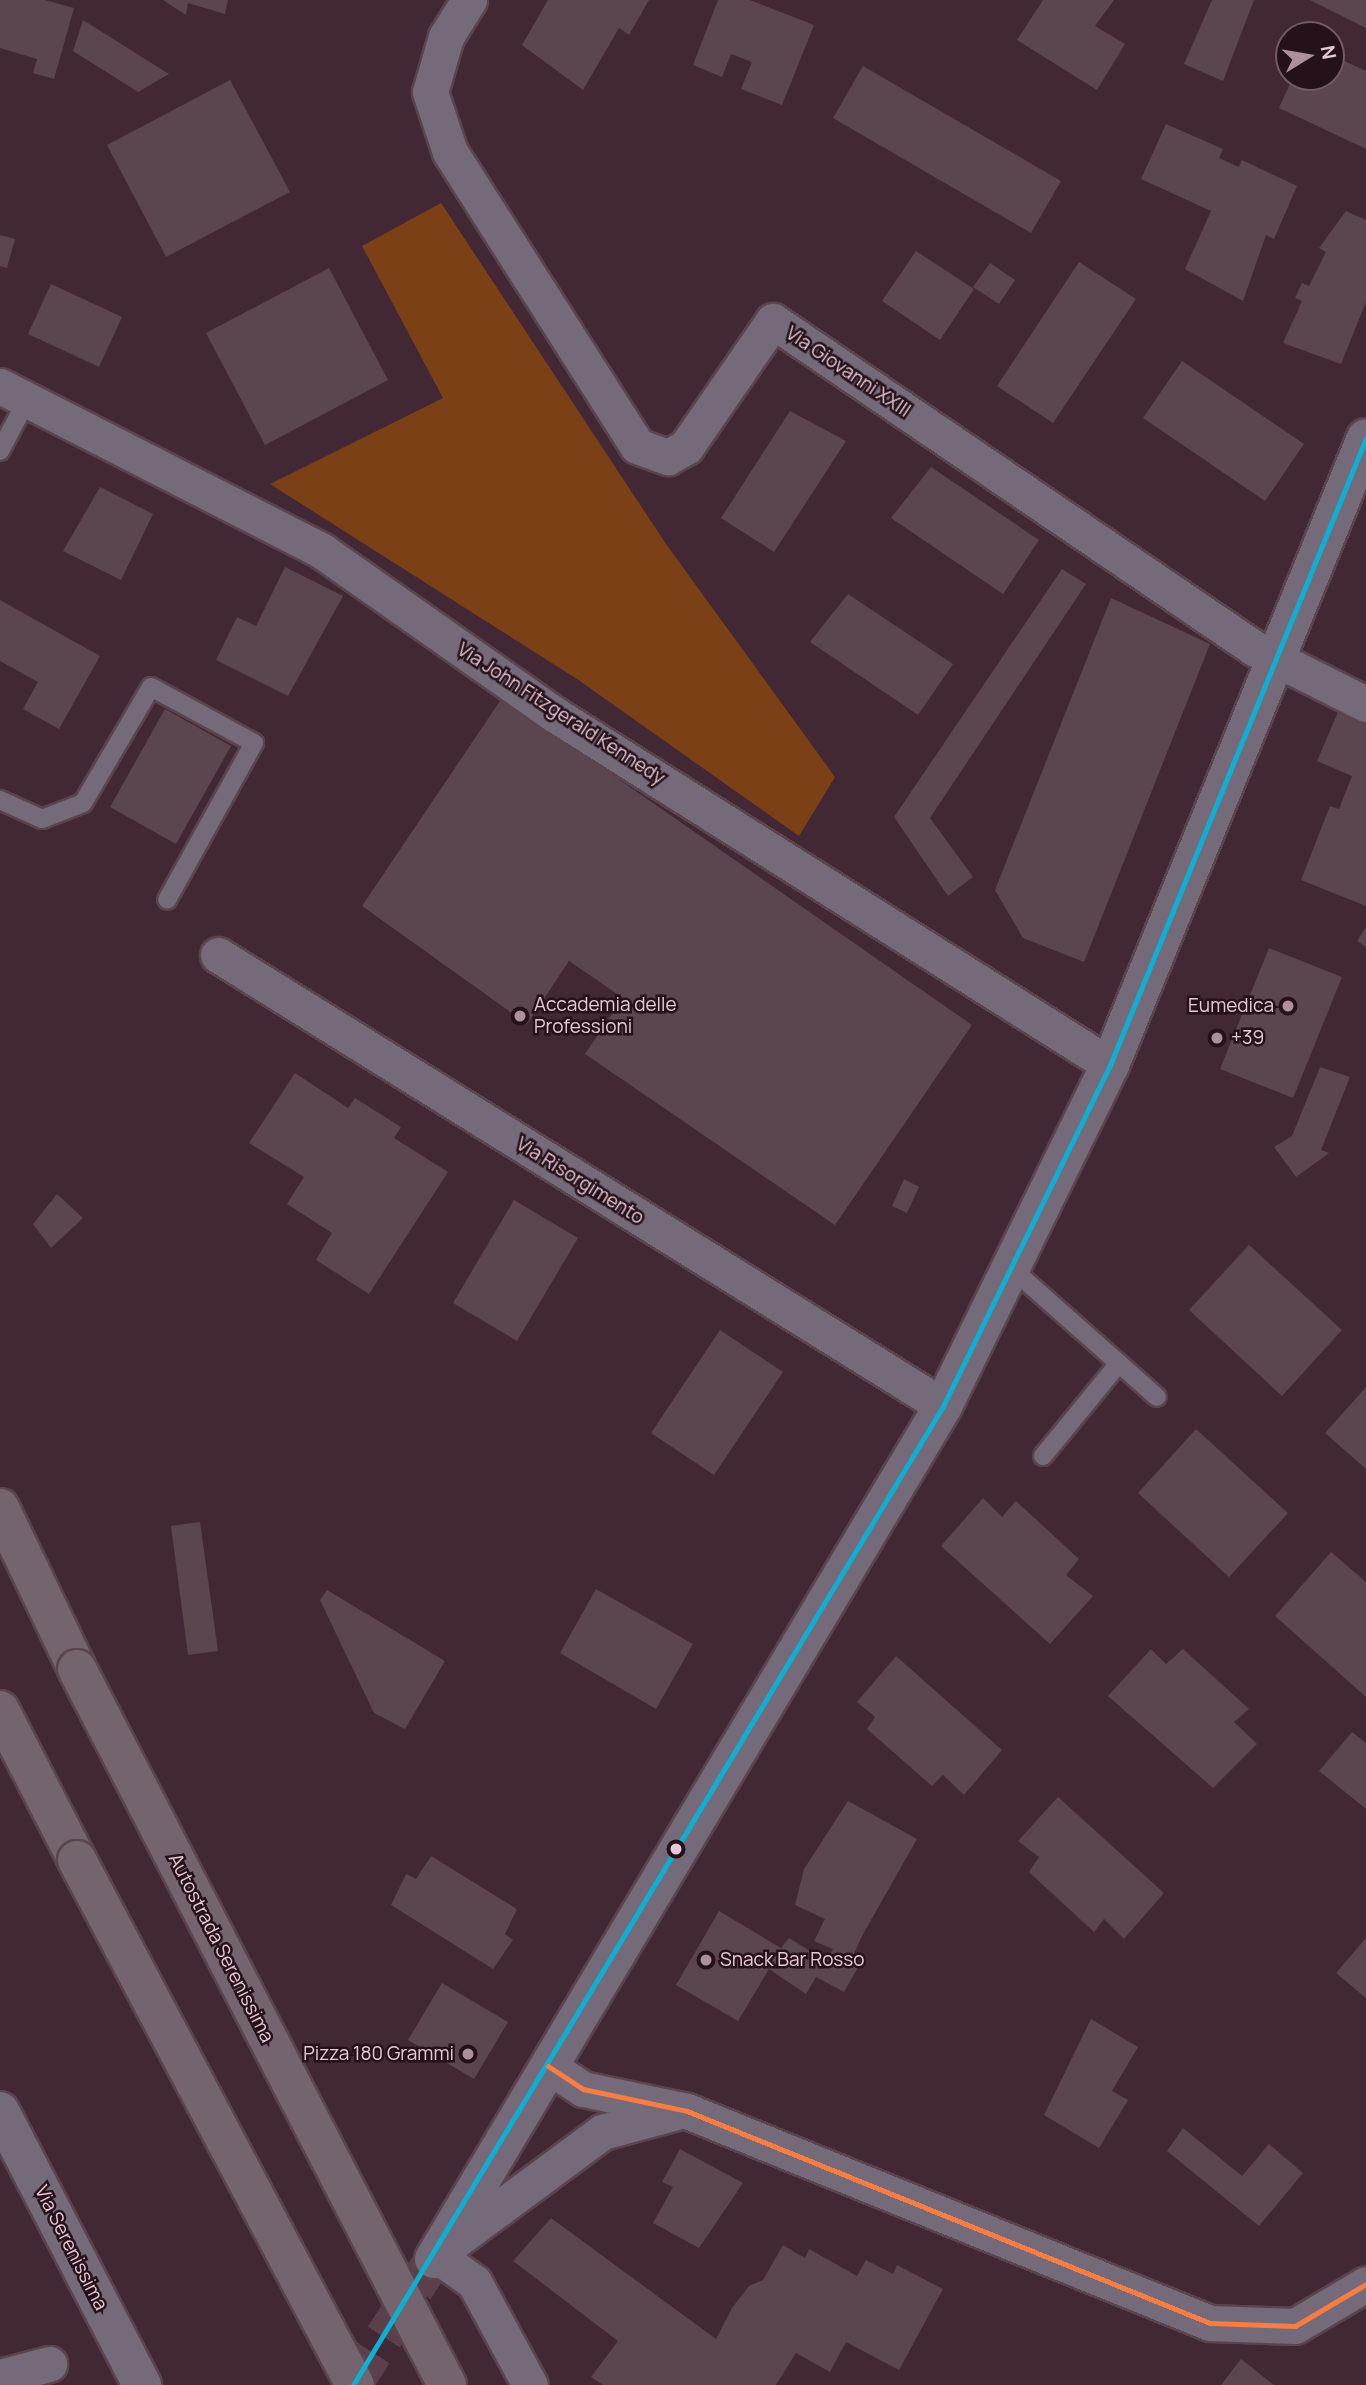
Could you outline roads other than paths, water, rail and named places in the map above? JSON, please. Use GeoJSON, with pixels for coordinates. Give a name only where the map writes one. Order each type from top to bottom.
{"type":"FeatureCollection","features":[{"type":"Feature","properties":{"kind":"highway"},"geometry":{"type":"LineString","coordinates":[[0,1488],[34,1573]]}},
{"type":"Feature","properties":{"kind":"highway","name":"Autostrada Serenissima"},"geometry":{"type":"LineString","coordinates":[[0,1508],[34,1573],[77,1669],[447,2385]]}},
{"type":"Feature","properties":{"kind":"highway"},"geometry":{"type":"LineString","coordinates":[[0,1710],[355,2385]]}},
{"type":"Feature","properties":{"kind":"highway"},"geometry":{"type":"LineString","coordinates":[[0,1724],[46,1797]]}},
{"type":"Feature","properties":{"kind":"street","name":"Via Giovanni XXIII"},"geometry":{"type":"LineString","coordinates":[[469,0],[446,37],[430,92],[450,152],[636,446],[668,457],[686,447],[773,321],[1276,661]]}},
{"type":"Feature","properties":{"kind":"street","name":"Via John Fitzgerald Kennedy"},"geometry":{"type":"LineString","coordinates":[[13,393],[322,551],[554,714],[1110,1065]]}},
{"type":"Feature","properties":{"kind":"street"},"geometry":{"type":"LineString","coordinates":[[435,2257],[943,1406],[1110,1065],[1365,439]]}},
{"type":"Feature","properties":{"kind":"street"},"geometry":{"type":"LineString","coordinates":[[1276,661],[1366,704]]}},
{"type":"Feature","properties":{"kind":"street","name":"Via Risorgimento"},"geometry":{"type":"LineString","coordinates":[[218,955],[943,1406]]}},
{"type":"Feature","properties":{"kind":"street"},"geometry":{"type":"LineString","coordinates":[[548,2066],[583,2089],[684,2110],[1210,2323],[1295,2326],[1366,2284]]}},
{"type":"Feature","properties":{"kind":"street"},"geometry":{"type":"LineString","coordinates":[[435,2257],[602,2132],[684,2110]]}},
{"type":"Feature","properties":{"kind":"street","name":"Via Serenissima"},"geometry":{"type":"LineString","coordinates":[[0,2111],[142,2385]]}},
{"type":"Feature","properties":{"kind":"street"},"geometry":{"type":"LineString","coordinates":[[435,2257],[474,2282],[530,2385]]}},
{"type":"Feature","properties":{"kind":"street"},"geometry":{"type":"LineString","coordinates":[[0,2377],[49,2364]]}},
{"type":"Feature","properties":{"kind":"lane"},"geometry":{"type":"LineString","coordinates":[[0,451],[13,393]]}},
{"type":"Feature","properties":{"kind":"lane"},"geometry":{"type":"LineString","coordinates":[[0,800],[42,819],[83,803],[151,687],[254,743],[167,900]]}},
{"type":"Feature","properties":{"kind":"lane"},"geometry":{"type":"LineString","coordinates":[[1010,1267],[1157,1397]]}},
{"type":"Feature","properties":{"kind":"lane"},"geometry":{"type":"LineString","coordinates":[[1043,1455],[1119,1363]]}},
{"type":"Feature","properties":{"kind":"tunnel"},"geometry":{"type":"LineString","coordinates":[[353,2385],[434,2259]]}},
{"type":"Feature","properties":{"kind":"place","name":"Eumedica"},"geometry":{"type":"Point","coordinates":[1288,1006]}},
{"type":"Feature","properties":{"kind":"place","name":"Accademia delle Professioni"},"geometry":{"type":"Point","coordinates":[520,1016]}},
{"type":"Feature","properties":{"kind":"place","name":"+39"},"geometry":{"type":"Point","coordinates":[1217,1038]}},
{"type":"Feature","properties":{"kind":"place","name":"Snack Bar Rosso"},"geometry":{"type":"Point","coordinates":[706,1960]}},
{"type":"Feature","properties":{"kind":"place","name":"Pizza 180 Grammi"},"geometry":{"type":"Point","coordinates":[468,2054]}}]}
